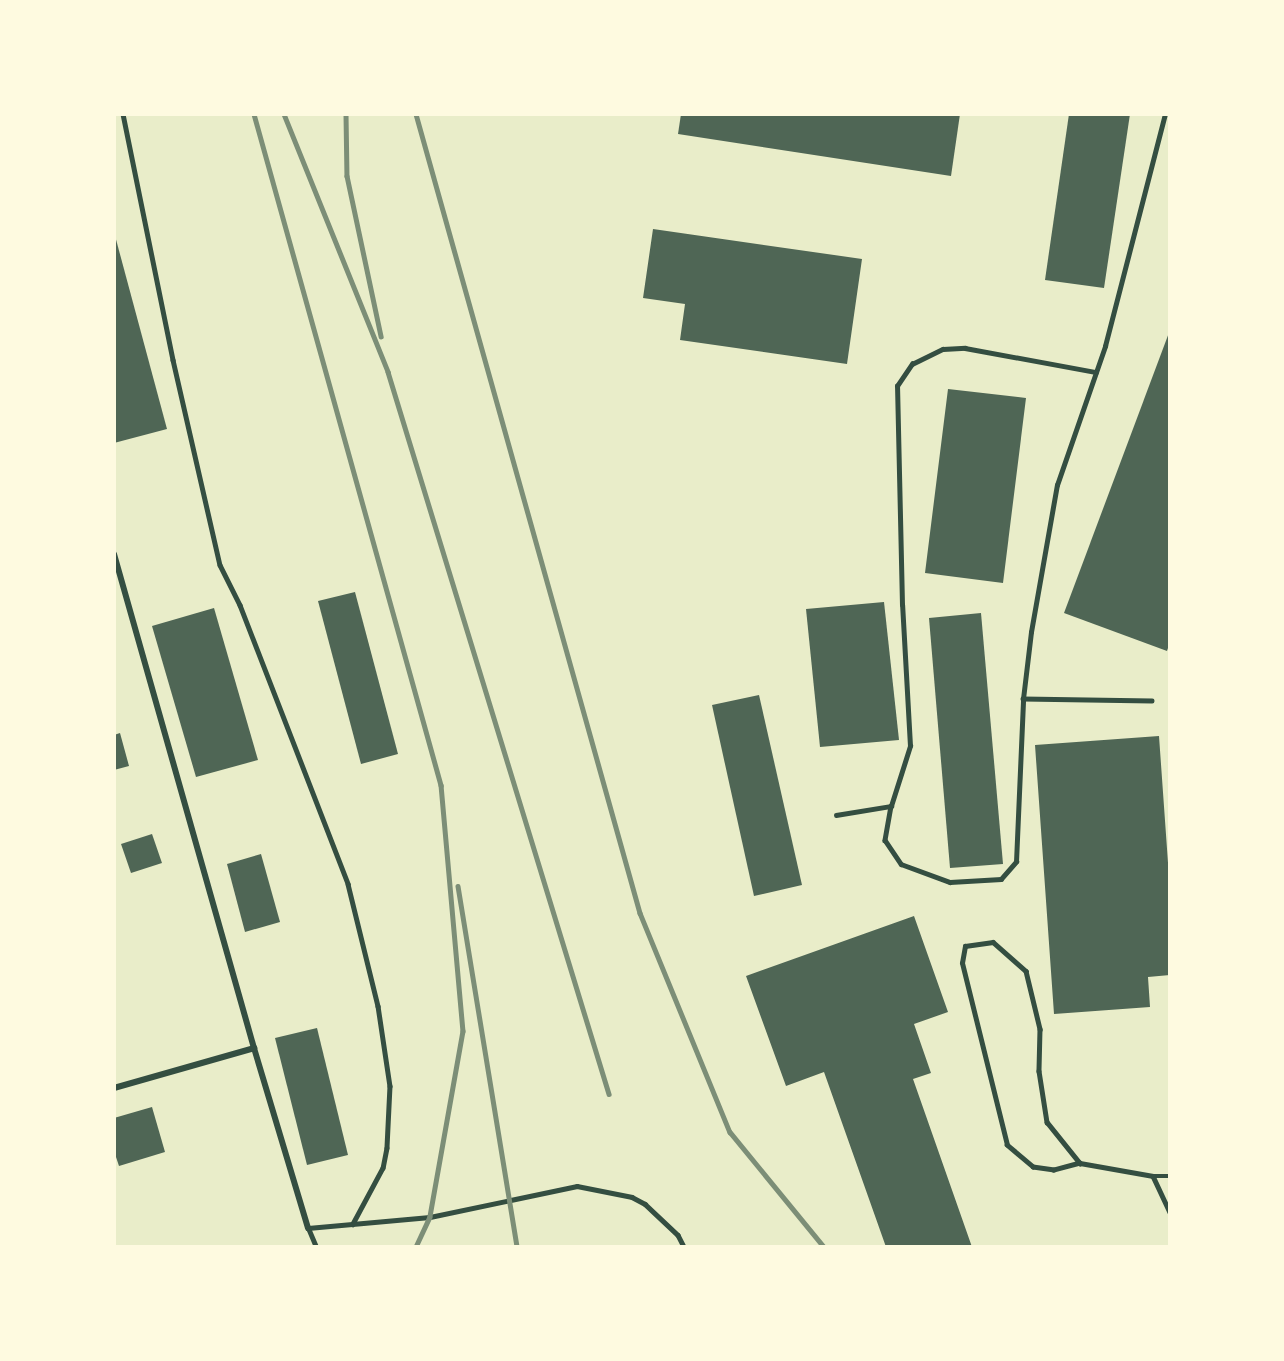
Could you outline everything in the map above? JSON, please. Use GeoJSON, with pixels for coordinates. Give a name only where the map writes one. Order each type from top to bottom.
{"type":"FeatureCollection","features":[{"type":"Feature","properties":{"kind":"street"},"geometry":{"type":"LineString","coordinates":[[114,554],[254,1048],[309,1228]]}},
{"type":"Feature","properties":{"kind":"street"},"geometry":{"type":"LineString","coordinates":[[114,1088],[254,1048]]}},
{"type":"Feature","properties":{"kind":"lane"},"geometry":{"type":"LineString","coordinates":[[123,114],[173,360],[220,565],[240,605],[348,884],[378,1006],[390,1086],[387,1148],[383,1168],[353,1224]]}},
{"type":"Feature","properties":{"kind":"lane"},"geometry":{"type":"LineString","coordinates":[[1096,372],[965,348],[943,349],[912,364],[897,386],[902,605],[910,746],[891,806],[885,840],[901,864],[950,882],[1001,879],[1016,862],[1023,699],[1031,632],[1057,485],[1105,346],[1165,114]]}},
{"type":"Feature","properties":{"kind":"lane"},"geometry":{"type":"LineString","coordinates":[[1023,699],[1152,701]]}},
{"type":"Feature","properties":{"kind":"lane"},"geometry":{"type":"LineString","coordinates":[[837,815],[891,806]]}},
{"type":"Feature","properties":{"kind":"lane"},"geometry":{"type":"LineString","coordinates":[[1080,1163],[1047,1122],[1040,1071],[1040,1029],[1026,971],[993,942],[965,946],[962,963],[1007,1145],[1033,1167],[1054,1170],[1080,1163],[1153,1176],[1170,1176]]}},
{"type":"Feature","properties":{"kind":"lane"},"geometry":{"type":"LineString","coordinates":[[1153,1176],[1170,1212]]}},
{"type":"Feature","properties":{"kind":"lane"},"geometry":{"type":"LineString","coordinates":[[316,1247],[309,1228],[429,1217],[577,1186],[632,1197],[645,1204],[678,1235],[684,1247]]}},
{"type":"Feature","properties":{"kind":"building"},"geometry":{"type":"Polygon","coordinates":[[[681,114],[960,114],[951,176],[678,134],[681,114]]]}},
{"type":"Feature","properties":{"kind":"building"},"geometry":{"type":"Polygon","coordinates":[[[1069,114],[1130,114],[1104,288],[1045,280],[1069,114]]]}},
{"type":"Feature","properties":{"kind":"building"},"geometry":{"type":"Polygon","coordinates":[[[653,229],[862,259],[847,364],[680,340],[685,304],[643,298],[653,229]]]}},
{"type":"Feature","properties":{"kind":"building"},"geometry":{"type":"Polygon","coordinates":[[[114,232],[167,429],[114,443],[114,232]]]}},
{"type":"Feature","properties":{"kind":"building"},"geometry":{"type":"Polygon","coordinates":[[[1170,330],[1170,642],[1167,651],[1064,613],[1170,330]]]}},
{"type":"Feature","properties":{"kind":"building"},"geometry":{"type":"Polygon","coordinates":[[[948,389],[1026,398],[1003,583],[925,573],[948,389]]]}},
{"type":"Feature","properties":{"kind":"building"},"geometry":{"type":"Polygon","coordinates":[[[355,592],[398,754],[361,764],[318,601],[355,592]]]}},
{"type":"Feature","properties":{"kind":"building"},"geometry":{"type":"Polygon","coordinates":[[[884,602],[899,740],[820,747],[806,609],[884,602]]]}},
{"type":"Feature","properties":{"kind":"building"},"geometry":{"type":"Polygon","coordinates":[[[214,608],[258,760],[196,777],[152,626],[214,608]]]}},
{"type":"Feature","properties":{"kind":"building"},"geometry":{"type":"Polygon","coordinates":[[[981,613],[1003,864],[950,868],[929,618],[981,613]]]}},
{"type":"Feature","properties":{"kind":"building"},"geometry":{"type":"Polygon","coordinates":[[[759,695],[802,885],[754,896],[712,705],[759,695]]]}},
{"type":"Feature","properties":{"kind":"building"},"geometry":{"type":"Polygon","coordinates":[[[120,733],[129,766],[114,770],[114,735],[120,733]]]}},
{"type":"Feature","properties":{"kind":"building"},"geometry":{"type":"Polygon","coordinates":[[[1159,736],[1170,891],[1170,975],[1148,977],[1150,1007],[1054,1014],[1035,745],[1159,736]]]}},
{"type":"Feature","properties":{"kind":"building"},"geometry":{"type":"Polygon","coordinates":[[[152,834],[162,863],[131,873],[121,844],[152,834]]]}},
{"type":"Feature","properties":{"kind":"building"},"geometry":{"type":"Polygon","coordinates":[[[261,854],[280,922],[245,932],[227,864],[261,854]]]}},
{"type":"Feature","properties":{"kind":"building"},"geometry":{"type":"Polygon","coordinates":[[[914,916],[948,1012],[914,1024],[931,1073],[913,1079],[972,1247],[886,1247],[824,1072],[786,1086],[746,976],[914,916]]]}},
{"type":"Feature","properties":{"kind":"building"},"geometry":{"type":"Polygon","coordinates":[[[317,1028],[348,1155],[307,1165],[275,1038],[317,1028]]]}},
{"type":"Feature","properties":{"kind":"building"},"geometry":{"type":"Polygon","coordinates":[[[152,1107],[165,1152],[119,1166],[114,1151],[114,1118],[152,1107]]]}},
{"type":"Feature","properties":{"kind":"railway"},"geometry":{"type":"LineString","coordinates":[[254,114],[441,785],[463,1031],[430,1217],[416,1247]]}},
{"type":"Feature","properties":{"kind":"railway"},"geometry":{"type":"LineString","coordinates":[[284,114],[388,372],[609,1094]]}},
{"type":"Feature","properties":{"kind":"railway"},"geometry":{"type":"LineString","coordinates":[[346,114],[347,176],[381,336]]}},
{"type":"Feature","properties":{"kind":"railway"},"geometry":{"type":"LineString","coordinates":[[416,114],[640,913],[730,1132],[824,1247]]}},
{"type":"Feature","properties":{"kind":"railway"},"geometry":{"type":"LineString","coordinates":[[458,886],[517,1247]]}}]}
